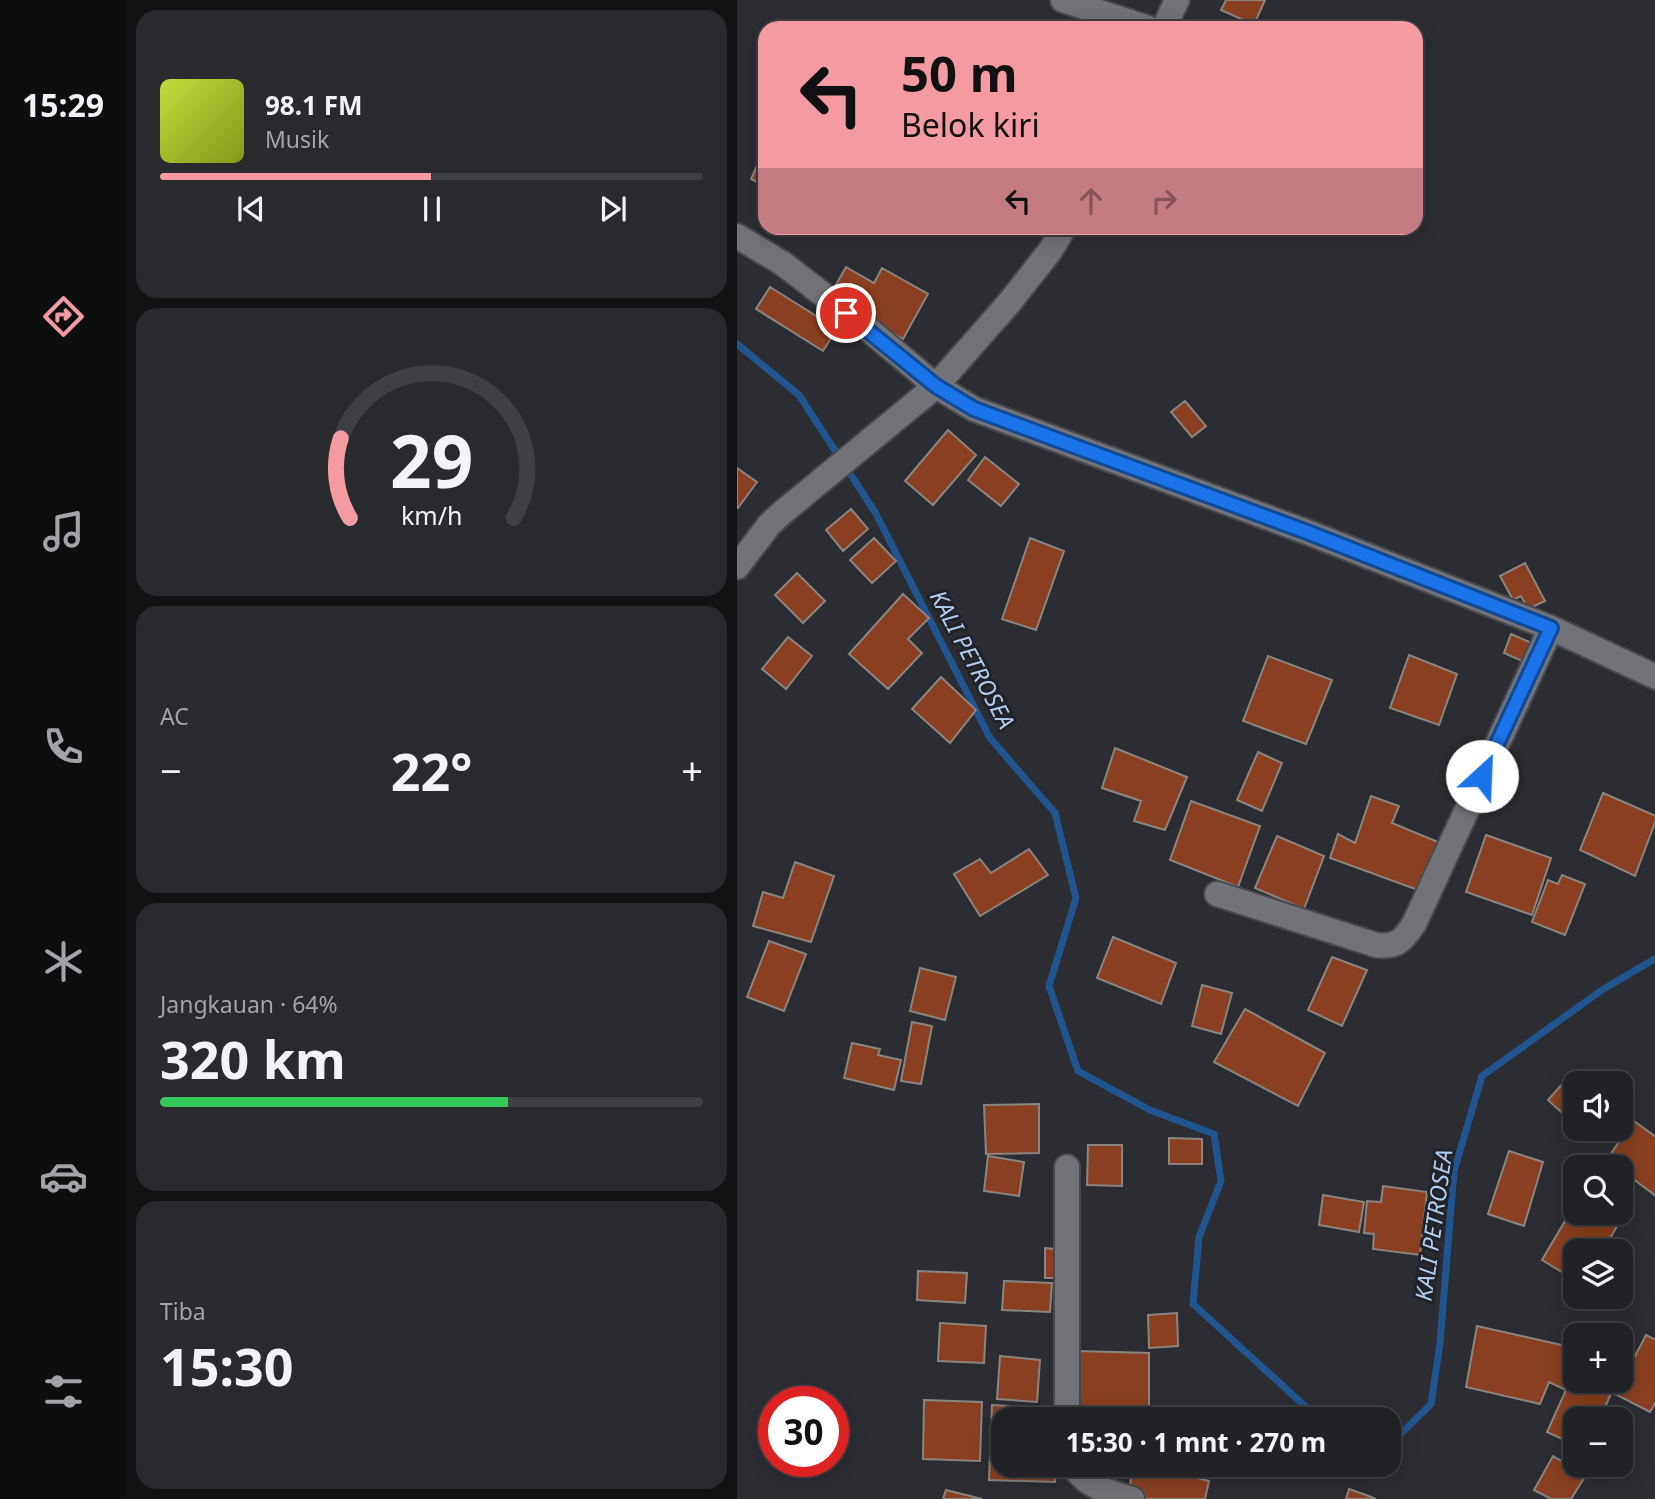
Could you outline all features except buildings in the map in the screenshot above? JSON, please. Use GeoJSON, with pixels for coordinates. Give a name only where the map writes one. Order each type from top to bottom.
{"type":"FeatureCollection","features":[{"type":"Feature","properties":{"kind":"street"},"geometry":{"type":"LineString","coordinates":[[1063,0],[1127,21]]}},
{"type":"Feature","properties":{"kind":"street"},"geometry":{"type":"LineString","coordinates":[[1167,21],[1177,0]]}},
{"type":"Feature","properties":{"kind":"street"},"geometry":{"type":"LineString","coordinates":[[737,567],[769,526],[799,498],[936,386],[1009,303],[1060,235]]}},
{"type":"Feature","properties":{"kind":"street"},"geometry":{"type":"LineString","coordinates":[[737,236],[782,263],[868,329],[936,386],[974,409],[1307,532],[1551,628],[1655,677]]}},
{"type":"Feature","properties":{"kind":"street"},"geometry":{"type":"LineString","coordinates":[[1217,894],[1376,945],[1398,943],[1414,924],[1551,628]]}},
{"type":"Feature","properties":{"kind":"street"},"geometry":{"type":"LineString","coordinates":[[1067,1167],[1067,1407]]}},
{"type":"Feature","properties":{"kind":"street"},"geometry":{"type":"LineString","coordinates":[[1082,1477],[1097,1488],[1132,1499]]}},
{"type":"Feature","properties":{"kind":"waterway","name":"KALI PETROSEA"},"geometry":{"type":"LineString","coordinates":[[737,344],[799,395],[875,512],[990,738],[1055,813],[1076,898],[1049,986],[1078,1071],[1150,1110],[1214,1134],[1221,1181],[1199,1237],[1193,1304],[1306,1407]]}},
{"type":"Feature","properties":{"kind":"waterway","name":"KALI PETROSEA"},"geometry":{"type":"LineString","coordinates":[[1401,1433],[1431,1404],[1440,1343],[1454,1171],[1482,1076],[1602,990],[1656,958]]}},
{"type":"Feature","properties":{"kind":"route"},"geometry":{"type":"LineString","coordinates":[[846,313],[936,386],[974,409],[1307,532],[1551,628],[1482,776]]}}]}
